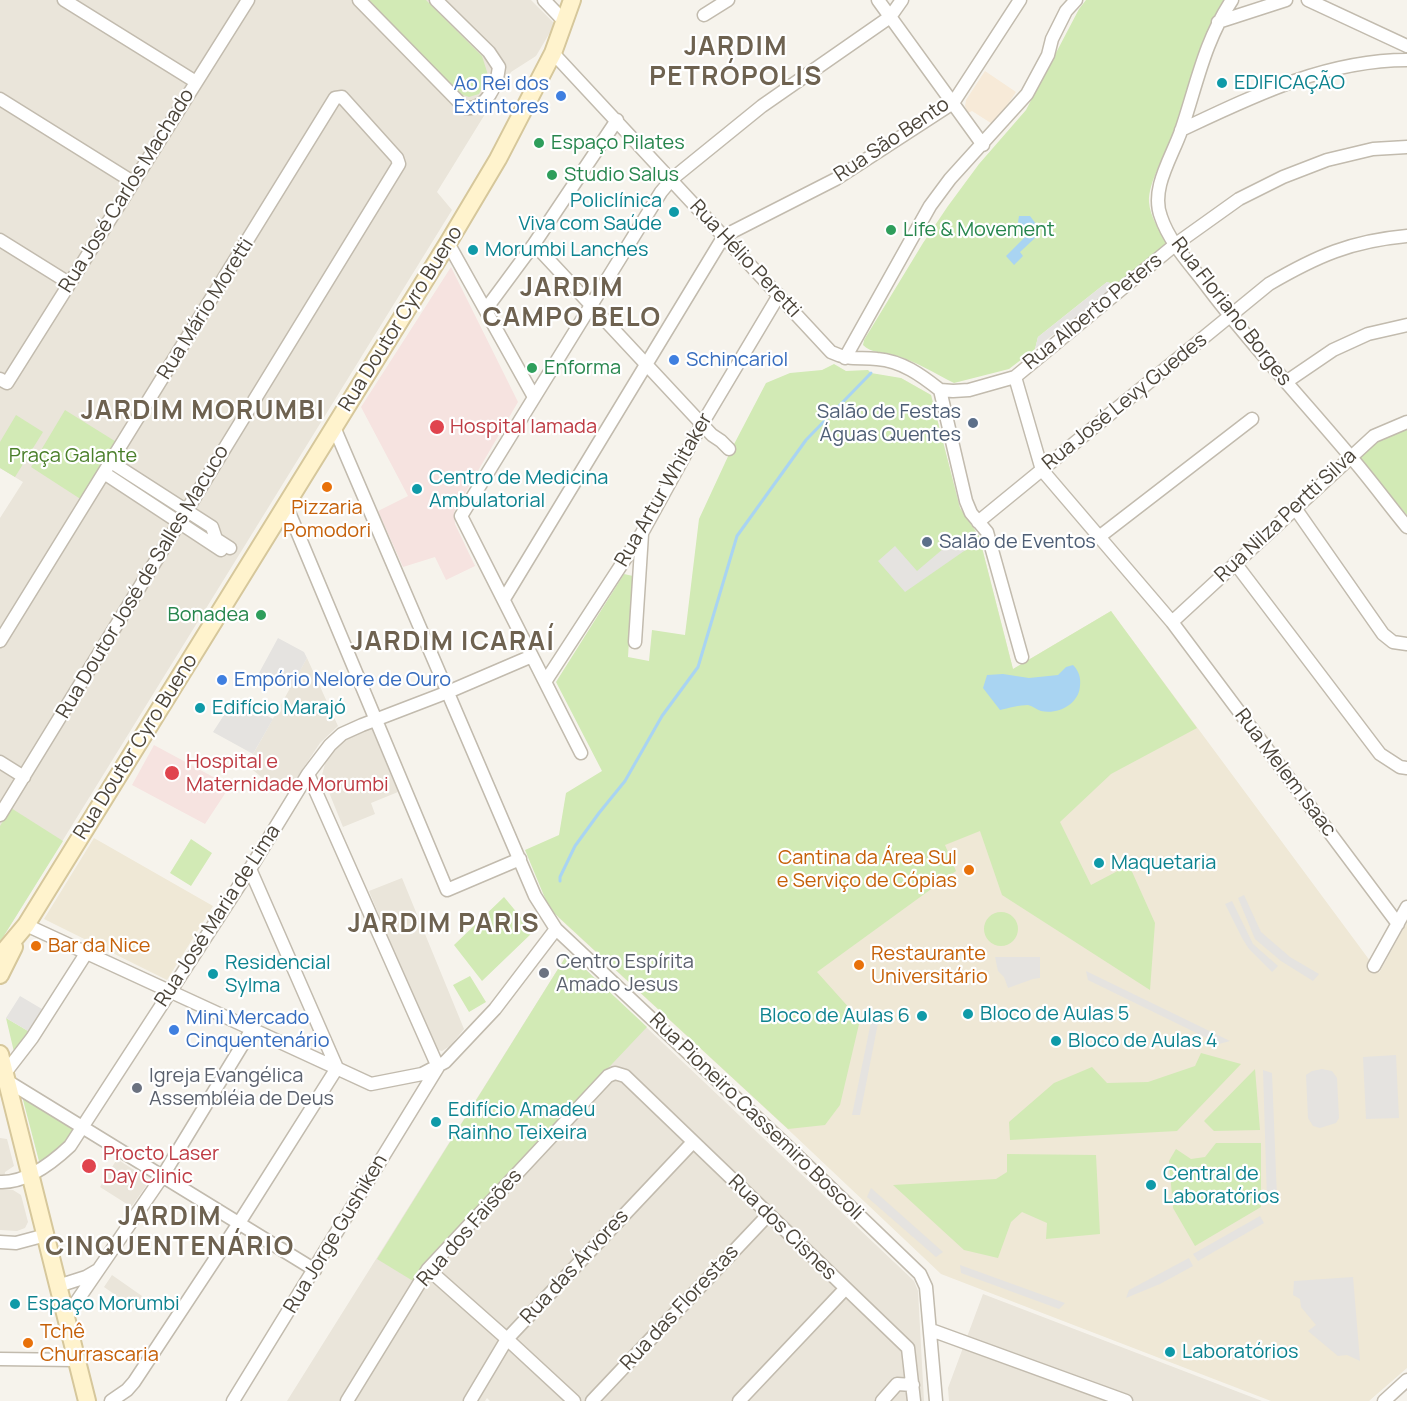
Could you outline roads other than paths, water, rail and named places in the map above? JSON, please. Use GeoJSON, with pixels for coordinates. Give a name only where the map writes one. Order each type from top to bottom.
{"type":"FeatureCollection","features":[{"type":"Feature","properties":{"kind":"street"},"geometry":{"type":"LineString","coordinates":[[64,0],[196,82]]}},
{"type":"Feature","properties":{"kind":"street","name":"Rua José Carlos Machado"},"geometry":{"type":"LineString","coordinates":[[3,381],[69,283],[248,0]]}},
{"type":"Feature","properties":{"kind":"street"},"geometry":{"type":"LineString","coordinates":[[359,0],[465,108],[472,109],[484,102],[498,80],[499,67],[489,52],[436,0]]}},
{"type":"Feature","properties":{"kind":"street"},"geometry":{"type":"LineString","coordinates":[[544,0],[564,21]]}},
{"type":"Feature","properties":{"kind":"street","name":"Rua Doutor Cyro Bueno"},"geometry":{"type":"LineString","coordinates":[[0,975],[24,929],[498,159],[553,53],[572,0]]}},
{"type":"Feature","properties":{"kind":"street"},"geometry":{"type":"LineString","coordinates":[[704,15],[728,0]]}},
{"type":"Feature","properties":{"kind":"street"},"geometry":{"type":"LineString","coordinates":[[878,0],[983,145]]}},
{"type":"Feature","properties":{"kind":"street"},"geometry":{"type":"LineString","coordinates":[[581,753],[462,516],[661,192],[672,179],[762,106],[890,17],[902,0]]}},
{"type":"Feature","properties":{"kind":"street","name":"Rua São Bento"},"geometry":{"type":"LineString","coordinates":[[724,236],[836,179],[953,103],[1020,0]]}},
{"type":"Feature","properties":{"kind":"street"},"geometry":{"type":"LineString","coordinates":[[1022,657],[987,532],[970,513],[966,501],[940,390],[919,373],[895,362],[877,358],[845,358],[930,206],[950,179],[1027,94],[1048,55],[1052,39],[1066,11],[1076,0]]}},
{"type":"Feature","properties":{"kind":"street","name":"Rua Floriano Borges"},"geometry":{"type":"LineString","coordinates":[[1232,0],[1218,22],[1197,74],[1181,130],[1161,182],[1157,199],[1160,217],[1176,244],[1229,316],[1351,457],[1407,527]]}},
{"type":"Feature","properties":{"kind":"street"},"geometry":{"type":"LineString","coordinates":[[1218,22],[1286,0]]}},
{"type":"Feature","properties":{"kind":"street"},"geometry":{"type":"LineString","coordinates":[[1308,0],[1407,46]]}},
{"type":"Feature","properties":{"kind":"street","name":"Rua Hélio Peretti"},"geometry":{"type":"LineString","coordinates":[[553,53],[831,352],[845,358]]}},
{"type":"Feature","properties":{"kind":"street"},"geometry":{"type":"LineString","coordinates":[[1181,130],[1256,94],[1301,78],[1346,67],[1407,60]]}},
{"type":"Feature","properties":{"kind":"street","name":"Rua Doutor José de Salles Macuco"},"geometry":{"type":"LineString","coordinates":[[0,815],[399,164],[397,158],[342,97],[335,98]]}},
{"type":"Feature","properties":{"kind":"street","name":"Rua Mário Moretti"},"geometry":{"type":"LineString","coordinates":[[0,641],[335,98]]}},
{"type":"Feature","properties":{"kind":"street"},"geometry":{"type":"LineString","coordinates":[[0,99],[133,182]]}},
{"type":"Feature","properties":{"kind":"street"},"geometry":{"type":"LineString","coordinates":[[486,309],[534,244],[617,120]]}},
{"type":"Feature","properties":{"kind":"street","name":"Rua Alberto Peters"},"geometry":{"type":"LineString","coordinates":[[940,390],[969,390],[1015,377],[1176,244],[1239,199],[1283,177],[1327,160],[1373,149],[1407,147]]}},
{"type":"Feature","properties":{"kind":"street"},"geometry":{"type":"LineString","coordinates":[[504,599],[724,236]]}},
{"type":"Feature","properties":{"kind":"street","name":"Rua José Levy Guedes"},"geometry":{"type":"LineString","coordinates":[[978,522],[1269,284],[1335,250],[1384,238],[1407,236]]}},
{"type":"Feature","properties":{"kind":"street"},"geometry":{"type":"LineString","coordinates":[[0,240],[69,283]]}},
{"type":"Feature","properties":{"kind":"street"},"geometry":{"type":"LineString","coordinates":[[448,243],[534,397]]}},
{"type":"Feature","properties":{"kind":"street"},"geometry":{"type":"LineString","coordinates":[[534,244],[715,438],[729,449]]}},
{"type":"Feature","properties":{"kind":"street","name":"Rua Artur Whitaker"},"geometry":{"type":"LineString","coordinates":[[545,682],[642,533],[702,424],[779,296]]}},
{"type":"Feature","properties":{"kind":"street"},"geometry":{"type":"LineString","coordinates":[[1286,382],[1333,350],[1368,334],[1407,325]]}},
{"type":"Feature","properties":{"kind":"street"},"geometry":{"type":"LineString","coordinates":[[1015,377],[1042,470]]}},
{"type":"Feature","properties":{"kind":"street"},"geometry":{"type":"LineString","coordinates":[[1099,537],[1252,419]]}},
{"type":"Feature","properties":{"kind":"street","name":"Rua Nilza Pertti Silva"},"geometry":{"type":"LineString","coordinates":[[1172,622],[1374,436],[1407,422]]}},
{"type":"Feature","properties":{"kind":"street","name":"Rua Pioneiro Cassemiro Boscoli"},"geometry":{"type":"LineString","coordinates":[[334,427],[535,896],[556,928],[920,1274],[926,1287],[936,1401]]}},
{"type":"Feature","properties":{"kind":"street"},"geometry":{"type":"LineString","coordinates":[[108,467],[141,481],[212,527],[216,539],[231,548],[179,522],[134,492],[108,467]]}},
{"type":"Feature","properties":{"kind":"street","name":"Rua Melem Isaac"},"geometry":{"type":"LineString","coordinates":[[1042,470],[1172,622],[1398,924]]}},
{"type":"Feature","properties":{"kind":"street"},"geometry":{"type":"LineString","coordinates":[[134,492],[141,481]]}},
{"type":"Feature","properties":{"kind":"street"},"geometry":{"type":"LineString","coordinates":[[286,505],[447,890],[520,860]]}},
{"type":"Feature","properties":{"kind":"street"},"geometry":{"type":"LineString","coordinates":[[1295,508],[1383,634],[1393,642],[1407,644]]}},
{"type":"Feature","properties":{"kind":"street"},"geometry":{"type":"LineString","coordinates":[[635,642],[642,533]]}},
{"type":"Feature","properties":{"kind":"street"},"geometry":{"type":"LineString","coordinates":[[1235,563],[1380,754],[1400,767],[1407,768]]}},
{"type":"Feature","properties":{"kind":"street","name":"Rua José Maria de Lima"},"geometry":{"type":"LineString","coordinates":[[0,1182],[8,1182],[30,1174],[55,1160],[70,1146],[250,869],[308,774],[330,745],[342,734],[375,719],[532,656]]}},
{"type":"Feature","properties":{"kind":"street"},"geometry":{"type":"LineString","coordinates":[[0,762],[24,777]]}},
{"type":"Feature","properties":{"kind":"street"},"geometry":{"type":"LineString","coordinates":[[308,774],[438,1067]]}},
{"type":"Feature","properties":{"kind":"street"},"geometry":{"type":"LineString","coordinates":[[250,869],[337,1068]]}},
{"type":"Feature","properties":{"kind":"street"},"geometry":{"type":"LineString","coordinates":[[1374,966],[1407,907]]}},
{"type":"Feature","properties":{"kind":"street"},"geometry":{"type":"LineString","coordinates":[[24,929],[87,952],[371,1084],[422,1074],[438,1067],[454,1054],[495,1010],[556,928]]}},
{"type":"Feature","properties":{"kind":"street","name":"Rua Doutor Cyro Bueno"},"geometry":{"type":"LineString","coordinates":[[0,956],[24,929]]}},
{"type":"Feature","properties":{"kind":"street"},"geometry":{"type":"LineString","coordinates":[[4,1077],[87,952]]}},
{"type":"Feature","properties":{"kind":"street"},"geometry":{"type":"LineString","coordinates":[[66,1317],[162,1177],[252,1029]]}},
{"type":"Feature","properties":{"kind":"street"},"geometry":{"type":"LineString","coordinates":[[0,1054],[87,1401]]}},
{"type":"Feature","properties":{"kind":"street","name":"Rua Jorge Gushiken"},"geometry":{"type":"LineString","coordinates":[[233,1401],[438,1067]]}},
{"type":"Feature","properties":{"kind":"street"},"geometry":{"type":"LineString","coordinates":[[111,1401],[134,1382],[239,1223],[337,1068]]}},
{"type":"Feature","properties":{"kind":"street","name":"Rua dos Cisnes"},"geometry":{"type":"LineString","coordinates":[[615,1074],[625,1076],[844,1289],[908,1348],[914,1401]]}},
{"type":"Feature","properties":{"kind":"street","name":"Rua dos Faisões"},"geometry":{"type":"LineString","coordinates":[[347,1401],[428,1269],[608,1076],[615,1074]]}},
{"type":"Feature","properties":{"kind":"street"},"geometry":{"type":"LineString","coordinates":[[4,1077],[82,1128],[315,1270]]}},
{"type":"Feature","properties":{"kind":"street","name":"Rua das Árvores"},"geometry":{"type":"LineString","coordinates":[[470,1401],[507,1339],[693,1142]]}},
{"type":"Feature","properties":{"kind":"street","name":"Rua das Florestas"},"geometry":{"type":"LineString","coordinates":[[592,1401],[768,1215]]}},
{"type":"Feature","properties":{"kind":"street"},"geometry":{"type":"LineString","coordinates":[[0,1242],[16,1243],[46,1235]]}},
{"type":"Feature","properties":{"kind":"street"},"geometry":{"type":"LineString","coordinates":[[58,1286],[86,1277],[99,1269]]}},
{"type":"Feature","properties":{"kind":"street"},"geometry":{"type":"LineString","coordinates":[[428,1269],[574,1401]]}},
{"type":"Feature","properties":{"kind":"street"},"geometry":{"type":"LineString","coordinates":[[739,1401],[844,1289]]}},
{"type":"Feature","properties":{"kind":"street"},"geometry":{"type":"LineString","coordinates":[[931,1330],[1126,1401]]}},
{"type":"Feature","properties":{"kind":"street"},"geometry":{"type":"LineString","coordinates":[[0,1359],[76,1360]]}},
{"type":"Feature","properties":{"kind":"street"},"geometry":{"type":"LineString","coordinates":[[1384,1401],[1407,1380]]}},
{"type":"Feature","properties":{"kind":"street"},"geometry":{"type":"LineString","coordinates":[[882,1401],[897,1384],[913,1385]]}},
{"type":"Feature","properties":{"kind":"water"},"geometry":{"type":"Polygon","coordinates":[[[1019,216],[1030,216],[1036,224],[1035,238],[1020,252],[1023,256],[1014,265],[1006,256],[1025,237],[1017,228],[1019,216]]]}},
{"type":"Feature","properties":{"kind":"water"},"geometry":{"type":"Polygon","coordinates":[[[1073,665],[1080,677],[1079,692],[1072,703],[1061,710],[1041,711],[1028,705],[1000,710],[983,688],[987,675],[1003,674],[1029,678],[1058,675],[1066,667],[1073,665]]]}},
{"type":"Feature","properties":{"kind":"waterway"},"geometry":{"type":"LineString","coordinates":[[560,881],[575,846],[625,781],[662,716],[698,667],[737,536],[806,440],[871,373]]}},
{"type":"Feature","properties":{"kind":"place","name":"EDIFICAÇÃO"},"geometry":{"type":"Point","coordinates":[1222,83]}},
{"type":"Feature","properties":{"kind":"place","name":"Ao Rei dos Extintores"},"geometry":{"type":"Point","coordinates":[561,96]}},
{"type":"Feature","properties":{"kind":"place","name":"Espaço Pilates"},"geometry":{"type":"Point","coordinates":[539,143]}},
{"type":"Feature","properties":{"kind":"place","name":"Studio Salus"},"geometry":{"type":"Point","coordinates":[552,175]}},
{"type":"Feature","properties":{"kind":"place","name":"Policlínica Viva com Saúde"},"geometry":{"type":"Point","coordinates":[674,212]}},
{"type":"Feature","properties":{"kind":"place","name":"Life & Movement"},"geometry":{"type":"Point","coordinates":[891,230]}},
{"type":"Feature","properties":{"kind":"place","name":"Morumbi Lanches"},"geometry":{"type":"Point","coordinates":[473,250]}},
{"type":"Feature","properties":{"kind":"place","name":"Schincariol"},"geometry":{"type":"Point","coordinates":[674,360]}},
{"type":"Feature","properties":{"kind":"place","name":"Enforma"},"geometry":{"type":"Point","coordinates":[532,368]}},
{"type":"Feature","properties":{"kind":"place","name":"Salão de Festas Águas Quentes"},"geometry":{"type":"Point","coordinates":[973,423]}},
{"type":"Feature","properties":{"kind":"place","name":"Hospital Iamada"},"geometry":{"type":"Point","coordinates":[437,427]}},
{"type":"Feature","properties":{"kind":"place","name":"Pizzaria Pomodori"},"geometry":{"type":"Point","coordinates":[327,487]}},
{"type":"Feature","properties":{"kind":"place","name":"Centro de Medicina Ambulatorial"},"geometry":{"type":"Point","coordinates":[417,489]}},
{"type":"Feature","properties":{"kind":"place","name":"Salão de Eventos"},"geometry":{"type":"Point","coordinates":[927,542]}},
{"type":"Feature","properties":{"kind":"place","name":"Bonadea"},"geometry":{"type":"Point","coordinates":[261,615]}},
{"type":"Feature","properties":{"kind":"place","name":"Empório Nelore de Ouro"},"geometry":{"type":"Point","coordinates":[222,680]}},
{"type":"Feature","properties":{"kind":"place","name":"Edifício Marajó"},"geometry":{"type":"Point","coordinates":[200,708]}},
{"type":"Feature","properties":{"kind":"place","name":"Hospital e Maternidade Morumbi"},"geometry":{"type":"Point","coordinates":[172,773]}},
{"type":"Feature","properties":{"kind":"place","name":"Maquetaria"},"geometry":{"type":"Point","coordinates":[1099,863]}},
{"type":"Feature","properties":{"kind":"place","name":"Cantina da Área Sul e Serviço de Cópias"},"geometry":{"type":"Point","coordinates":[969,870]}},
{"type":"Feature","properties":{"kind":"place","name":"Bar da Nice"},"geometry":{"type":"Point","coordinates":[36,946]}},
{"type":"Feature","properties":{"kind":"place","name":"Restaurante Universitário"},"geometry":{"type":"Point","coordinates":[859,965]}},
{"type":"Feature","properties":{"kind":"place","name":"Centro Espírita Amado Jesus"},"geometry":{"type":"Point","coordinates":[544,973]}},
{"type":"Feature","properties":{"kind":"place","name":"Residencial Sylma"},"geometry":{"type":"Point","coordinates":[213,974]}},
{"type":"Feature","properties":{"kind":"place","name":"Bloco de Aulas 5"},"geometry":{"type":"Point","coordinates":[968,1014]}},
{"type":"Feature","properties":{"kind":"place","name":"Bloco de Aulas 6"},"geometry":{"type":"Point","coordinates":[922,1016]}},
{"type":"Feature","properties":{"kind":"place","name":"Mini Mercado Cinquentenário"},"geometry":{"type":"Point","coordinates":[174,1030]}},
{"type":"Feature","properties":{"kind":"place","name":"Bloco de Aulas 4"},"geometry":{"type":"Point","coordinates":[1056,1041]}},
{"type":"Feature","properties":{"kind":"place","name":"Igreja Evangélica Assembléia de Deus"},"geometry":{"type":"Point","coordinates":[137,1088]}},
{"type":"Feature","properties":{"kind":"place","name":"Edifício Amadeu Rainho Teixeira"},"geometry":{"type":"Point","coordinates":[436,1122]}},
{"type":"Feature","properties":{"kind":"place","name":"Procto Laser Day Clinic"},"geometry":{"type":"Point","coordinates":[89,1166]}},
{"type":"Feature","properties":{"kind":"place","name":"Central de Laboratórios"},"geometry":{"type":"Point","coordinates":[1151,1185]}},
{"type":"Feature","properties":{"kind":"place","name":"Espaço Morumbi"},"geometry":{"type":"Point","coordinates":[15,1304]}},
{"type":"Feature","properties":{"kind":"place","name":"Tchê Churrascaria"},"geometry":{"type":"Point","coordinates":[28,1343]}},
{"type":"Feature","properties":{"kind":"place","name":"Laboratórios"},"geometry":{"type":"Point","coordinates":[1170,1352]}},
{"type":"Feature","properties":{"kind":"district","name":"JARDIM PETRÓPOLIS"},"geometry":{"type":"Point","coordinates":[736,63]}},
{"type":"Feature","properties":{"kind":"district","name":"JARDIM CAMPO BELO"},"geometry":{"type":"Point","coordinates":[572,304]}},
{"type":"Feature","properties":{"kind":"district","name":"JARDIM MORUMBI"},"geometry":{"type":"Point","coordinates":[203,412]}},
{"type":"Feature","properties":{"kind":"district","name":"JARDIM ICARAÍ"},"geometry":{"type":"Point","coordinates":[453,643]}},
{"type":"Feature","properties":{"kind":"district","name":"JARDIM PARIS"},"geometry":{"type":"Point","coordinates":[444,925]}},
{"type":"Feature","properties":{"kind":"district","name":"JARDIM CINQUENTENÁRIO"},"geometry":{"type":"Point","coordinates":[170,1233]}},
{"type":"Feature","properties":{"kind":"park label","name":"Praça Galante"},"geometry":{"type":"Point","coordinates":[73,456]}}]}
